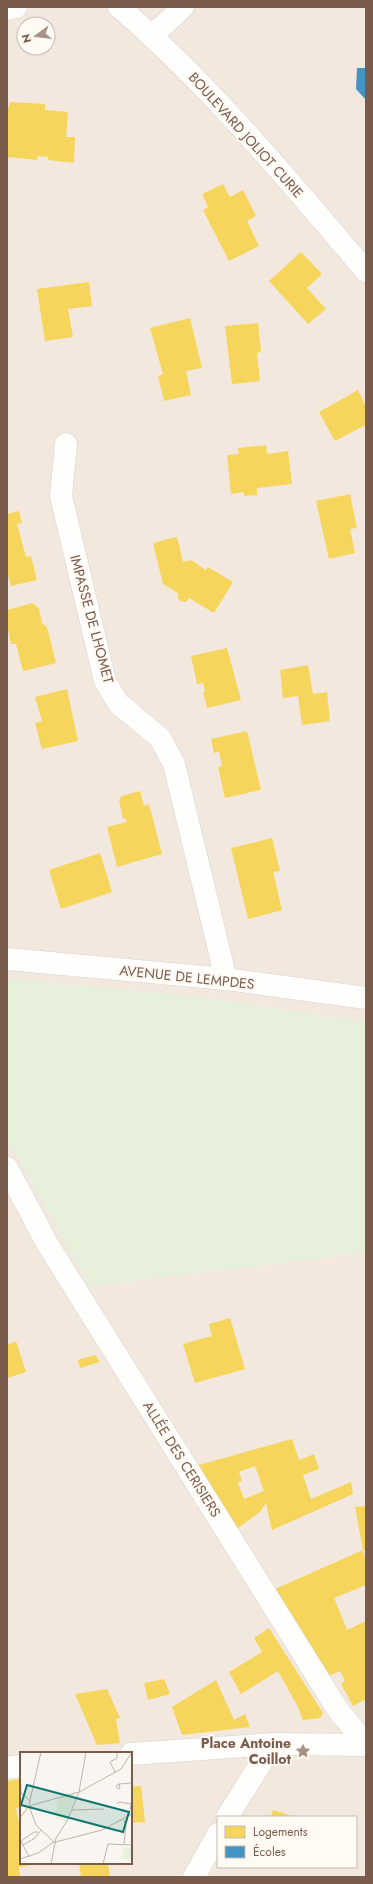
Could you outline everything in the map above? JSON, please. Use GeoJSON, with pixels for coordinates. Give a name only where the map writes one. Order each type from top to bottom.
{"type":"FeatureCollection","features":[{"type":"Feature","properties":{"kind":"street"},"geometry":{"type":"LineString","coordinates":[[7,9],[16,7]]}},
{"type":"Feature","properties":{"kind":"street","name":"BOULEVARD JOLIOT CURIE"},"geometry":{"type":"LineString","coordinates":[[119,7],[152,36],[208,91],[366,271]]}},
{"type":"Feature","properties":{"kind":"street"},"geometry":{"type":"LineString","coordinates":[[152,36],[183,7]]}},
{"type":"Feature","properties":{"kind":"street","name":"IMPASSE DE LHOMET"},"geometry":{"type":"LineString","coordinates":[[66,444],[61,496],[105,681],[118,704],[160,738],[174,764],[226,980]]}},
{"type":"Feature","properties":{"kind":"street","name":"AVENUE DE LEMPDES"},"geometry":{"type":"LineString","coordinates":[[7,959],[226,980],[366,998]]}},
{"type":"Feature","properties":{"kind":"street","name":"ALLÉE DES CERISIERS"},"geometry":{"type":"LineString","coordinates":[[7,1168],[56,1259],[338,1710],[366,1745]]}},
{"type":"Feature","properties":{"kind":"street"},"geometry":{"type":"LineString","coordinates":[[228,1816],[273,1744]]}},
{"type":"Feature","properties":{"kind":"street"},"geometry":{"type":"LineString","coordinates":[[132,1754],[273,1744],[366,1745]]}},
{"type":"Feature","properties":{"kind":"street"},"geometry":{"type":"LineString","coordinates":[[7,1768],[20,1766]]}},
{"type":"Feature","properties":{"kind":"street"},"geometry":{"type":"LineString","coordinates":[[194,1877],[217,1836]]}},
{"type":"Feature","properties":{"kind":"shaded area"},"geometry":{"type":"Polygon","coordinates":[[[7,7],[366,7],[366,1877],[7,1877],[7,7]]]}},
{"type":"Feature","properties":{"kind":"green space"},"geometry":{"type":"Polygon","coordinates":[[[7,978],[206,998],[366,1022],[366,1253],[90,1286],[7,1139],[7,978]]]}},
{"type":"Feature","properties":{"kind":"building: Logements"},"geometry":{"type":"Polygon","coordinates":[[[10,102],[45,104],[45,110],[68,112],[66,137],[75,137],[74,163],[48,160],[48,157],[37,156],[37,160],[7,157],[7,107],[9,107],[10,102]]]}},
{"type":"Feature","properties":{"kind":"building: Logements"},"geometry":{"type":"Polygon","coordinates":[[[223,184],[230,197],[243,190],[256,216],[247,221],[259,246],[229,261],[203,210],[208,207],[202,194],[223,184]]]}},
{"type":"Feature","properties":{"kind":"building: Logements"},"geometry":{"type":"Polygon","coordinates":[[[301,252],[322,274],[307,288],[326,309],[308,324],[269,281],[301,252]]]}},
{"type":"Feature","properties":{"kind":"building: Logements"},"geometry":{"type":"Polygon","coordinates":[[[89,282],[92,306],[68,309],[73,337],[45,341],[37,289],[89,282]]]}},
{"type":"Feature","properties":{"kind":"building: Logements"},"geometry":{"type":"Polygon","coordinates":[[[190,318],[202,368],[186,371],[191,395],[164,401],[158,376],[163,374],[150,328],[190,318]]]}},
{"type":"Feature","properties":{"kind":"building: Logements"},"geometry":{"type":"Polygon","coordinates":[[[258,323],[261,352],[257,353],[260,381],[232,384],[225,326],[258,323]]]}},
{"type":"Feature","properties":{"kind":"building: Logements"},"geometry":{"type":"Polygon","coordinates":[[[358,390],[366,407],[366,425],[335,441],[319,412],[358,390]]]}},
{"type":"Feature","properties":{"kind":"building: Logements"},"geometry":{"type":"Polygon","coordinates":[[[266,445],[267,454],[288,451],[292,484],[257,488],[257,495],[244,496],[244,492],[231,494],[227,455],[239,454],[238,448],[266,445]]]}},
{"type":"Feature","properties":{"kind":"building: Logements"},"geometry":{"type":"Polygon","coordinates":[[[350,494],[357,528],[350,529],[355,553],[329,559],[316,501],[350,494]]]}},
{"type":"Feature","properties":{"kind":"building: Logements"},"geometry":{"type":"Polygon","coordinates":[[[19,511],[22,523],[17,524],[26,557],[31,556],[37,580],[11,586],[7,572],[7,514],[19,511]]]}},
{"type":"Feature","properties":{"kind":"building: Logements"},"geometry":{"type":"Polygon","coordinates":[[[177,537],[183,562],[191,560],[206,570],[208,567],[233,582],[214,613],[189,598],[186,602],[181,601],[178,598],[178,593],[163,584],[153,543],[177,537]]]}},
{"type":"Feature","properties":{"kind":"building: Logements"},"geometry":{"type":"Polygon","coordinates":[[[33,603],[39,609],[42,623],[47,627],[56,663],[23,671],[16,644],[11,644],[7,625],[7,610],[33,603]]]}},
{"type":"Feature","properties":{"kind":"building: Logements"},"geometry":{"type":"Polygon","coordinates":[[[227,648],[241,700],[207,708],[203,692],[205,691],[203,683],[197,684],[191,656],[227,648]]]}},
{"type":"Feature","properties":{"kind":"building: Logements"},"geometry":{"type":"Polygon","coordinates":[[[308,665],[313,694],[327,692],[330,721],[302,725],[298,696],[283,698],[280,670],[308,665]]]}},
{"type":"Feature","properties":{"kind":"building: Logements"},"geometry":{"type":"Polygon","coordinates":[[[67,689],[78,741],[42,749],[35,723],[42,721],[35,697],[67,689]]]}},
{"type":"Feature","properties":{"kind":"building: Logements"},"geometry":{"type":"Polygon","coordinates":[[[247,731],[261,790],[225,798],[218,767],[222,766],[219,752],[214,753],[211,739],[247,731]]]}},
{"type":"Feature","properties":{"kind":"building: Logements"},"geometry":{"type":"Polygon","coordinates":[[[140,791],[144,806],[149,804],[162,854],[117,867],[107,827],[127,822],[125,818],[123,819],[119,800],[122,796],[140,791]]]}},
{"type":"Feature","properties":{"kind":"building: Logements"},"geometry":{"type":"Polygon","coordinates":[[[272,838],[280,871],[273,872],[282,910],[248,919],[231,848],[272,838]]]}},
{"type":"Feature","properties":{"kind":"building: Logements"},"geometry":{"type":"Polygon","coordinates":[[[100,853],[112,892],[61,909],[49,870],[100,853]]]}},
{"type":"Feature","properties":{"kind":"building: Logements"},"geometry":{"type":"Polygon","coordinates":[[[230,1318],[245,1369],[195,1383],[183,1344],[212,1336],[209,1324],[230,1318]]]}},
{"type":"Feature","properties":{"kind":"building: Logements"},"geometry":{"type":"Polygon","coordinates":[[[16,1341],[26,1372],[7,1378],[7,1345],[16,1341]]]}},
{"type":"Feature","properties":{"kind":"building: Logements"},"geometry":{"type":"Polygon","coordinates":[[[95,1355],[100,1362],[80,1368],[78,1360],[95,1355]]]}},
{"type":"Feature","properties":{"kind":"building: Logements"},"geometry":{"type":"Polygon","coordinates":[[[292,1439],[299,1460],[314,1454],[319,1469],[303,1475],[311,1499],[351,1482],[353,1494],[272,1530],[266,1503],[260,1512],[235,1530],[199,1465],[292,1439]],[[255,1466],[239,1472],[242,1481],[238,1483],[244,1499],[264,1491],[255,1466]]]}},
{"type":"Feature","properties":{"kind":"building: Logements"},"geometry":{"type":"Polygon","coordinates":[[[366,1506],[366,1550],[363,1550],[355,1507],[366,1506]]]}},
{"type":"Feature","properties":{"kind":"building: Logements"},"geometry":{"type":"Polygon","coordinates":[[[363,1550],[366,1562],[366,1585],[334,1598],[347,1630],[366,1621],[366,1699],[353,1706],[341,1684],[345,1681],[340,1671],[329,1676],[275,1589],[363,1550]]]}},
{"type":"Feature","properties":{"kind":"building: Logements"},"geometry":{"type":"Polygon","coordinates":[[[269,1628],[323,1713],[320,1718],[303,1720],[298,1707],[278,1671],[241,1694],[229,1672],[262,1652],[254,1638],[269,1628]]]}},
{"type":"Feature","properties":{"kind":"building: Logements"},"geometry":{"type":"Polygon","coordinates":[[[164,1679],[170,1694],[148,1700],[144,1683],[164,1679]]]}},
{"type":"Feature","properties":{"kind":"building: Logements"},"geometry":{"type":"Polygon","coordinates":[[[216,1680],[234,1720],[245,1714],[250,1727],[182,1735],[172,1707],[216,1680]]]}},
{"type":"Feature","properties":{"kind":"building: Logements"},"geometry":{"type":"Polygon","coordinates":[[[107,1689],[120,1718],[116,1719],[120,1743],[97,1745],[75,1694],[107,1689]]]}},
{"type":"Feature","properties":{"kind":"building: Logements"},"geometry":{"type":"Polygon","coordinates":[[[20,1779],[20,1807],[16,1808],[20,1829],[20,1864],[27,1864],[28,1866],[19,1867],[20,1877],[7,1877],[7,1781],[20,1779]]]}},
{"type":"Feature","properties":{"kind":"building: Logements"},"geometry":{"type":"Polygon","coordinates":[[[141,1786],[145,1822],[132,1823],[132,1787],[141,1786]]]}},
{"type":"Feature","properties":{"kind":"building: Logements"},"geometry":{"type":"Polygon","coordinates":[[[273,1810],[292,1816],[271,1816],[273,1810]]]}},
{"type":"Feature","properties":{"kind":"building: Logements"},"geometry":{"type":"Polygon","coordinates":[[[79,1864],[108,1864],[110,1877],[81,1877],[79,1864]]]}},
{"type":"Feature","properties":{"kind":"building: Écoles"},"geometry":{"type":"Polygon","coordinates":[[[357,68],[366,68],[366,100],[356,89],[357,68]]]}},
{"type":"Feature","properties":{"kind":"place","name":"Place Antoine Coillot"},"geometry":{"type":"Point","coordinates":[303,1751]}}]}
